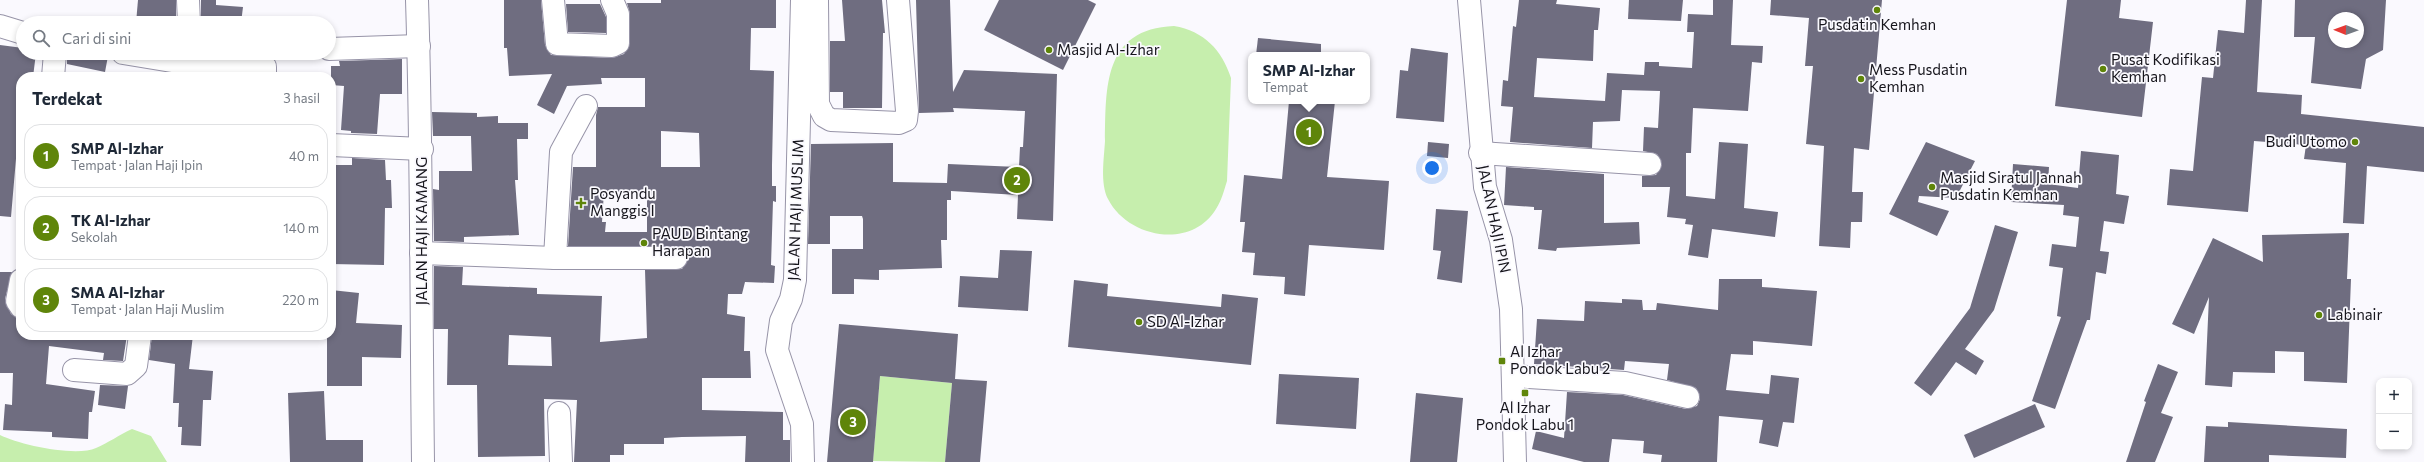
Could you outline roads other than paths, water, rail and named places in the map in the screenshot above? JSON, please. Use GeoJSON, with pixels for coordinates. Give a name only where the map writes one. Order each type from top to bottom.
{"type":"FeatureCollection","features":[{"type":"Feature","properties":{"kind":"street"},"geometry":{"type":"LineString","coordinates":[[188,0],[189,16]]}},
{"type":"Feature","properties":{"kind":"street","name":"JALAN HAJI KAMANG"},"geometry":{"type":"LineString","coordinates":[[417,0],[422,149],[421,253],[423,462]]}},
{"type":"Feature","properties":{"kind":"street"},"geometry":{"type":"LineString","coordinates":[[553,0],[557,44],[612,46],[618,43],[618,14],[612,0]]}},
{"type":"Feature","properties":{"kind":"street","name":"JALAN HAJI MUSLIM"},"geometry":{"type":"LineString","coordinates":[[802,0],[795,280],[791,299],[781,320],[777,350],[802,424],[803,462]]}},
{"type":"Feature","properties":{"kind":"street"},"geometry":{"type":"LineString","coordinates":[[817,0],[818,104],[824,116],[831,120],[899,123],[906,120],[907,111],[898,0]]}},
{"type":"Feature","properties":{"kind":"street","name":"JALAN HAJI IPIN"},"geometry":{"type":"LineString","coordinates":[[1469,0],[1480,153],[1485,187],[1501,240],[1507,269],[1514,343],[1513,376],[1515,462]]}},
{"type":"Feature","properties":{"kind":"street"},"geometry":{"type":"LineString","coordinates":[[0,26],[16,31]]}},
{"type":"Feature","properties":{"kind":"street"},"geometry":{"type":"LineString","coordinates":[[336,49],[419,46]]}},
{"type":"Feature","properties":{"kind":"street"},"geometry":{"type":"LineString","coordinates":[[53,72],[54,60]]}},
{"type":"Feature","properties":{"kind":"street"},"geometry":{"type":"LineString","coordinates":[[162,60],[190,65],[256,63],[265,72]]}},
{"type":"Feature","properties":{"kind":"street"},"geometry":{"type":"LineString","coordinates":[[555,258],[561,152],[586,106]]}},
{"type":"Feature","properties":{"kind":"street"},"geometry":{"type":"LineString","coordinates":[[336,145],[422,149]]}},
{"type":"Feature","properties":{"kind":"street"},"geometry":{"type":"LineString","coordinates":[[1480,153],[1650,164]]}},
{"type":"Feature","properties":{"kind":"street"},"geometry":{"type":"LineString","coordinates":[[421,253],[555,258],[676,258]]}},
{"type":"Feature","properties":{"kind":"street"},"geometry":{"type":"LineString","coordinates":[[74,370],[127,374],[136,366],[139,340]]}},
{"type":"Feature","properties":{"kind":"street"},"geometry":{"type":"LineString","coordinates":[[1513,376],[1625,383],[1688,397]]}},
{"type":"Feature","properties":{"kind":"street"},"geometry":{"type":"LineString","coordinates":[[559,413],[561,462]]}},
{"type":"Feature","properties":{"kind":"place","name":"Pusdatin Kemhan"},"geometry":{"type":"Point","coordinates":[1877,10]}},
{"type":"Feature","properties":{"kind":"place","name":"Masjid Al-Izhar"},"geometry":{"type":"Point","coordinates":[1049,50]}},
{"type":"Feature","properties":{"kind":"place","name":"Pusat Kodifikasi Kemhan"},"geometry":{"type":"Point","coordinates":[2103,69]}},
{"type":"Feature","properties":{"kind":"place","name":"Mess Pusdatin Kemhan"},"geometry":{"type":"Point","coordinates":[1861,79]}},
{"type":"Feature","properties":{"kind":"place","name":"SMP Al-Izhar"},"geometry":{"type":"Point","coordinates":[1309,132]}},
{"type":"Feature","properties":{"kind":"place","name":"Budi Utomo"},"geometry":{"type":"Point","coordinates":[2355,142]}},
{"type":"Feature","properties":{"kind":"place","name":"TK Al-Izhar"},"geometry":{"type":"Point","coordinates":[1017,180]}},
{"type":"Feature","properties":{"kind":"place","name":"Masjid Siratul Jannah Pusdatin Kemhan"},"geometry":{"type":"Point","coordinates":[1932,187]}},
{"type":"Feature","properties":{"kind":"place","name":"Posyandu Manggis I"},"geometry":{"type":"Point","coordinates":[581,203]}},
{"type":"Feature","properties":{"kind":"place","name":"PAUD Bintang Harapan"},"geometry":{"type":"Point","coordinates":[644,243]}},
{"type":"Feature","properties":{"kind":"place","name":"Labinair"},"geometry":{"type":"Point","coordinates":[2319,315]}},
{"type":"Feature","properties":{"kind":"place","name":"SD Al-Izhar"},"geometry":{"type":"Point","coordinates":[1139,322]}},
{"type":"Feature","properties":{"kind":"place","name":"Al Izhar Pondok Labu 2"},"geometry":{"type":"Point","coordinates":[1502,361]}},
{"type":"Feature","properties":{"kind":"place","name":"Al Izhar Pondok Labu 1"},"geometry":{"type":"Point","coordinates":[1525,393]}},
{"type":"Feature","properties":{"kind":"place","name":"SMA Al-Izhar"},"geometry":{"type":"Point","coordinates":[853,422]}}]}
